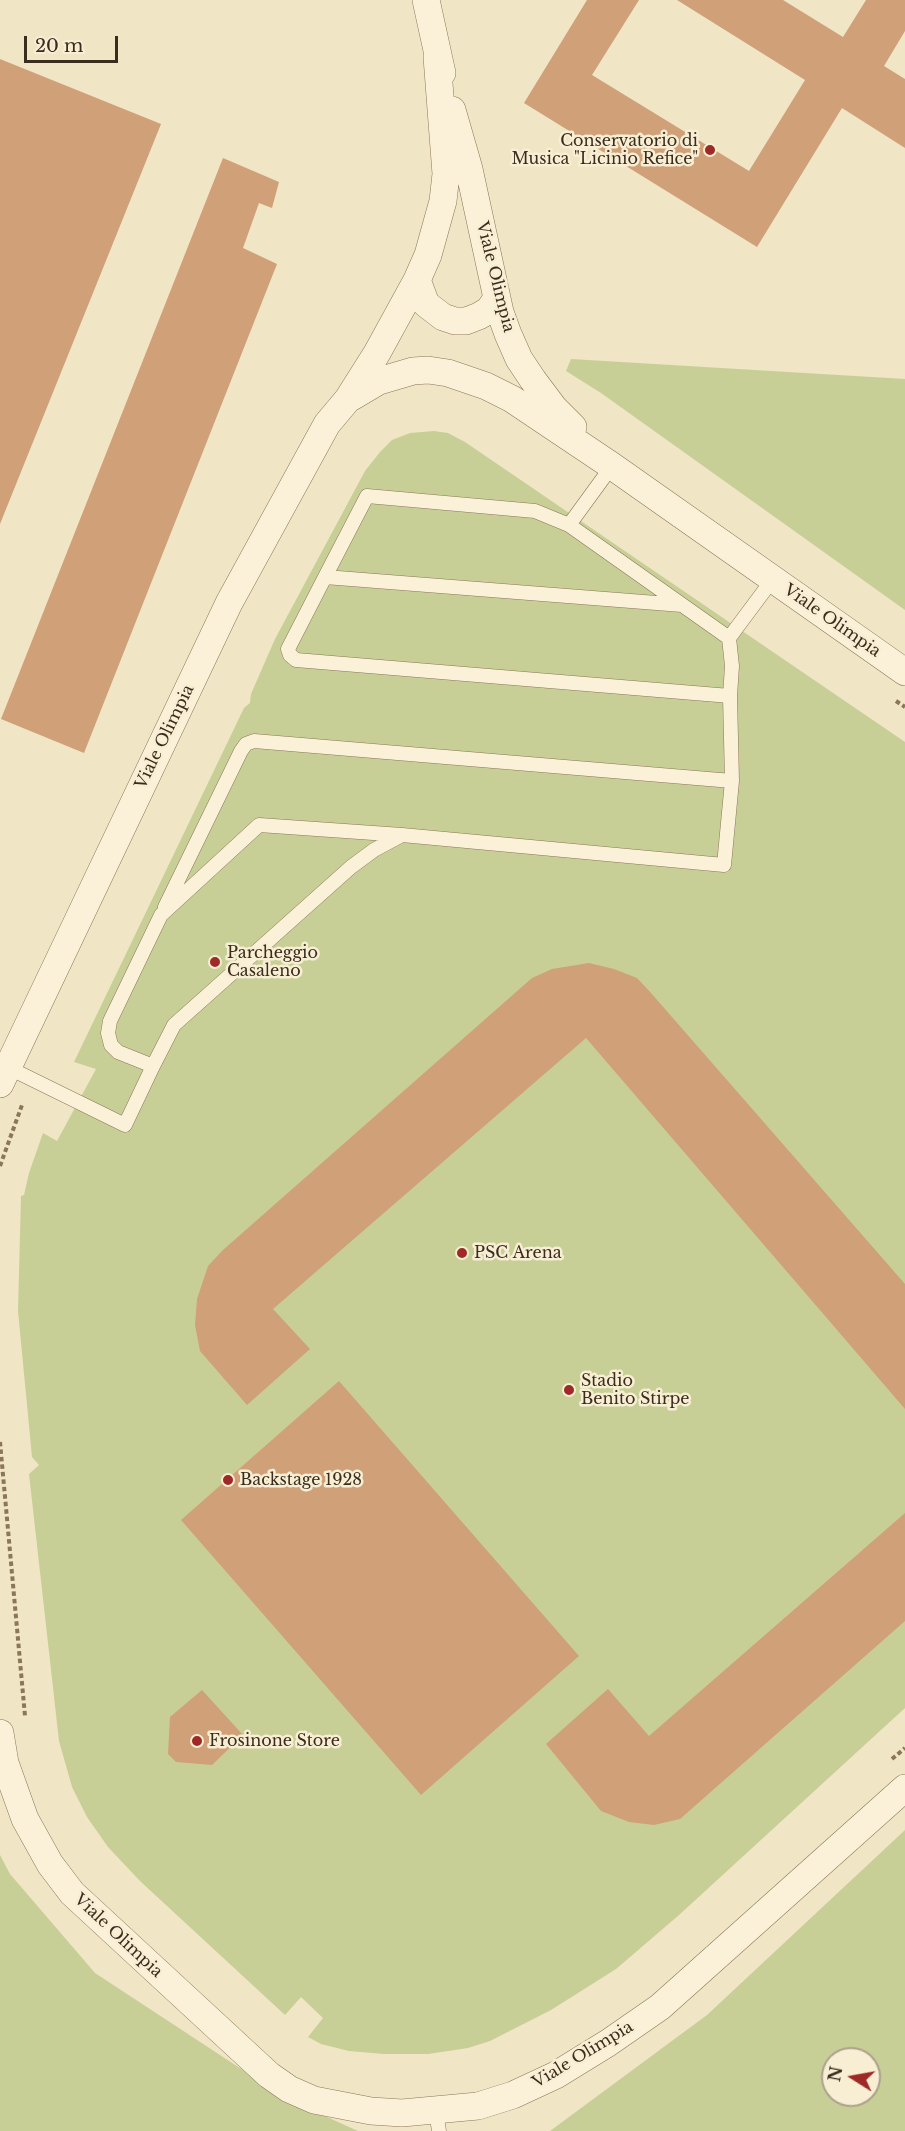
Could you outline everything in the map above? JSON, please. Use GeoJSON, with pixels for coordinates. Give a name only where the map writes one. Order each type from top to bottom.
{"type":"FeatureCollection","features":[{"type":"Feature","properties":{"kind":"street","name":"Viale Olimpia"},"geometry":{"type":"LineString","coordinates":[[426,0],[437,57],[469,169],[497,298],[508,334],[519,359],[554,408],[612,466]]}},
{"type":"Feature","properties":{"kind":"street","name":"Viale Olimpia"},"geometry":{"type":"LineString","coordinates":[[4,1075],[229,603],[327,424],[348,399],[377,353],[428,255],[443,201],[446,174],[437,57]]}},
{"type":"Feature","properties":{"kind":"street"},"geometry":{"type":"LineString","coordinates":[[417,280],[426,304],[443,317],[455,321],[466,321],[479,316],[489,310],[497,298]]}},
{"type":"Feature","properties":{"kind":"street","name":"Viale Olimpia"},"geometry":{"type":"LineString","coordinates":[[348,399],[370,385],[395,375],[428,370],[448,373],[486,386],[512,399],[612,466],[905,672]]}},
{"type":"Feature","properties":{"kind":"street","name":"Viale Olimpia"},"geometry":{"type":"LineString","coordinates":[[0,1733],[5,1763],[25,1819],[50,1864],[72,1893],[248,2058],[289,2089],[314,2100],[371,2111],[402,2113],[437,2121],[513,2095],[556,2074],[608,2043],[660,2007],[903,1793]]}},
{"type":"Feature","properties":{"kind":"lane"},"geometry":{"type":"LineString","coordinates":[[569,525],[612,466]]}},
{"type":"Feature","properties":{"kind":"lane"},"geometry":{"type":"LineString","coordinates":[[729,639],[569,525],[535,511],[367,496],[288,649],[290,655],[296,660],[730,696]]}},
{"type":"Feature","properties":{"kind":"lane"},"geometry":{"type":"LineString","coordinates":[[325,577],[682,604]]}},
{"type":"Feature","properties":{"kind":"lane"},"geometry":{"type":"LineString","coordinates":[[161,915],[259,825],[402,835],[724,865],[732,782],[730,696],[732,666],[729,639],[773,579]]}},
{"type":"Feature","properties":{"kind":"lane"},"geometry":{"type":"LineString","coordinates":[[153,1066],[118,1052],[111,1045],[108,1033],[110,1021],[246,744],[254,741],[732,782]]}},
{"type":"Feature","properties":{"kind":"lane"},"geometry":{"type":"LineString","coordinates":[[4,1075],[125,1125],[174,1025],[351,867],[374,850],[402,835]]}},
{"type":"Feature","properties":{"kind":"path"},"geometry":{"type":"LineString","coordinates":[[896,701],[905,707]]}},
{"type":"Feature","properties":{"kind":"path"},"geometry":{"type":"LineString","coordinates":[[0,1166],[21,1106]]}},
{"type":"Feature","properties":{"kind":"path"},"geometry":{"type":"LineString","coordinates":[[0,1442],[26,1721]]}},
{"type":"Feature","properties":{"kind":"green space"},"geometry":{"type":"Polygon","coordinates":[[[571,359],[905,379],[905,610],[601,393],[566,371],[571,359]]]}},
{"type":"Feature","properties":{"kind":"green space","name":"PSC Arena"},"geometry":{"type":"Polygon","coordinates":[[[434,431],[448,433],[465,442],[905,742],[905,1708],[679,1915],[616,1969],[551,2010],[490,2041],[468,2048],[428,2054],[384,2054],[349,2051],[321,2044],[308,2037],[323,2018],[301,1997],[285,2015],[140,1881],[108,1847],[87,1817],[72,1787],[59,1741],[29,1474],[39,1465],[32,1457],[18,1311],[21,1196],[24,1195],[43,1133],[57,1141],[96,1069],[74,1062],[244,708],[250,703],[251,694],[275,639],[365,471],[392,440],[410,433],[434,431]]]}},
{"type":"Feature","properties":{"kind":"green space"},"geometry":{"type":"Polygon","coordinates":[[[905,1830],[905,2131],[550,2131],[707,2015],[905,1830]]]}},
{"type":"Feature","properties":{"kind":"green space"},"geometry":{"type":"Polygon","coordinates":[[[0,1855],[10,1874],[95,1973],[287,2099],[358,2131],[0,2131],[0,1855]]]}},
{"type":"Feature","properties":{"kind":"building"},"geometry":{"type":"Polygon","coordinates":[[[587,0],[639,0],[592,75],[749,171],[805,80],[677,0],[783,0],[843,37],[866,0],[905,0],[905,31],[884,66],[905,79],[905,148],[842,108],[757,247],[524,103],[587,0]]]}},
{"type":"Feature","properties":{"kind":"building"},"geometry":{"type":"Polygon","coordinates":[[[0,59],[161,124],[0,524],[0,59]]]}},
{"type":"Feature","properties":{"kind":"building"},"geometry":{"type":"Polygon","coordinates":[[[223,158],[279,182],[272,208],[259,203],[243,248],[277,264],[84,753],[1,719],[223,158]]]}},
{"type":"Feature","properties":{"kind":"building"},"geometry":{"type":"Polygon","coordinates":[[[589,963],[637,978],[905,1284],[905,1409],[586,1038],[273,1309],[310,1349],[247,1405],[200,1351],[195,1325],[197,1299],[208,1266],[223,1250],[532,978],[552,969],[589,963]]]}},
{"type":"Feature","properties":{"kind":"building"},"geometry":{"type":"Polygon","coordinates":[[[339,1381],[579,1656],[421,1795],[181,1520],[339,1381]]]}},
{"type":"Feature","properties":{"kind":"building"},"geometry":{"type":"Polygon","coordinates":[[[905,1513],[905,1621],[680,1819],[654,1825],[629,1822],[601,1811],[546,1744],[608,1689],[649,1736],[905,1513]]]}},
{"type":"Feature","properties":{"kind":"building"},"geometry":{"type":"Polygon","coordinates":[[[202,1690],[243,1735],[212,1765],[176,1762],[168,1754],[170,1717],[202,1690]]]}},
{"type":"Feature","properties":{"kind":"place","name":"Conservatorio di Musica \"Licinio Refice\""},"geometry":{"type":"Point","coordinates":[710,150]}},
{"type":"Feature","properties":{"kind":"place","name":"Parcheggio Casaleno"},"geometry":{"type":"Point","coordinates":[215,962]}},
{"type":"Feature","properties":{"kind":"place","name":"PSC Arena"},"geometry":{"type":"Point","coordinates":[462,1253]}},
{"type":"Feature","properties":{"kind":"place","name":"Stadio Benito Stirpe"},"geometry":{"type":"Point","coordinates":[569,1390]}},
{"type":"Feature","properties":{"kind":"place","name":"Backstage 1928"},"geometry":{"type":"Point","coordinates":[228,1480]}},
{"type":"Feature","properties":{"kind":"place","name":"Frosinone Store"},"geometry":{"type":"Point","coordinates":[197,1741]}}]}
